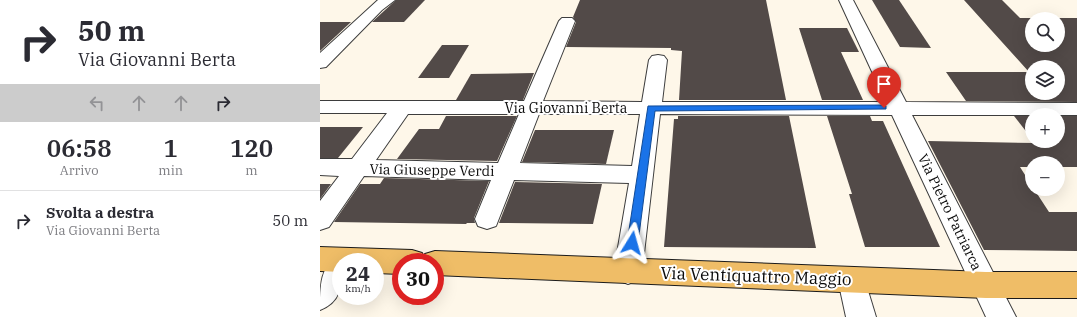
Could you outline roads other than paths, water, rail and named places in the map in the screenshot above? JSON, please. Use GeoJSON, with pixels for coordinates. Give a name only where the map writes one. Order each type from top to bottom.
{"type":"FeatureCollection","features":[{"type":"Feature","properties":{"kind":"main road","name":"Via Ventiquattro Maggio"},"geometry":{"type":"LineString","coordinates":[[444,263],[986,285],[1077,285]]}},
{"type":"Feature","properties":{"kind":"street"},"geometry":{"type":"LineString","coordinates":[[320,63],[377,7],[388,0]]}},
{"type":"Feature","properties":{"kind":"street","name":"Via Pietro Patriarca"},"geometry":{"type":"LineString","coordinates":[[846,0],[986,285],[1000,317]]}},
{"type":"Feature","properties":{"kind":"street","name":"Via Giuseppe Verdi"},"geometry":{"type":"LineString","coordinates":[[487,220],[567,21]]}},
{"type":"Feature","properties":{"kind":"street"},"geometry":{"type":"LineString","coordinates":[[628,271],[658,60]]}},
{"type":"Feature","properties":{"kind":"street","name":"Via Giovanni Berta"},"geometry":{"type":"LineString","coordinates":[[320,107],[1077,109]]}},
{"type":"Feature","properties":{"kind":"street","name":"Via Giuseppe Verdi"},"geometry":{"type":"LineString","coordinates":[[320,220],[402,108]]}},
{"type":"Feature","properties":{"kind":"street","name":"Via Giuseppe Verdi"},"geometry":{"type":"LineString","coordinates":[[320,167],[642,174]]}},
{"type":"Feature","properties":{"kind":"street"},"geometry":{"type":"LineString","coordinates":[[320,296],[332,273]]}},
{"type":"Feature","properties":{"kind":"street"},"geometry":{"type":"LineString","coordinates":[[852,280],[861,317]]}}]}
